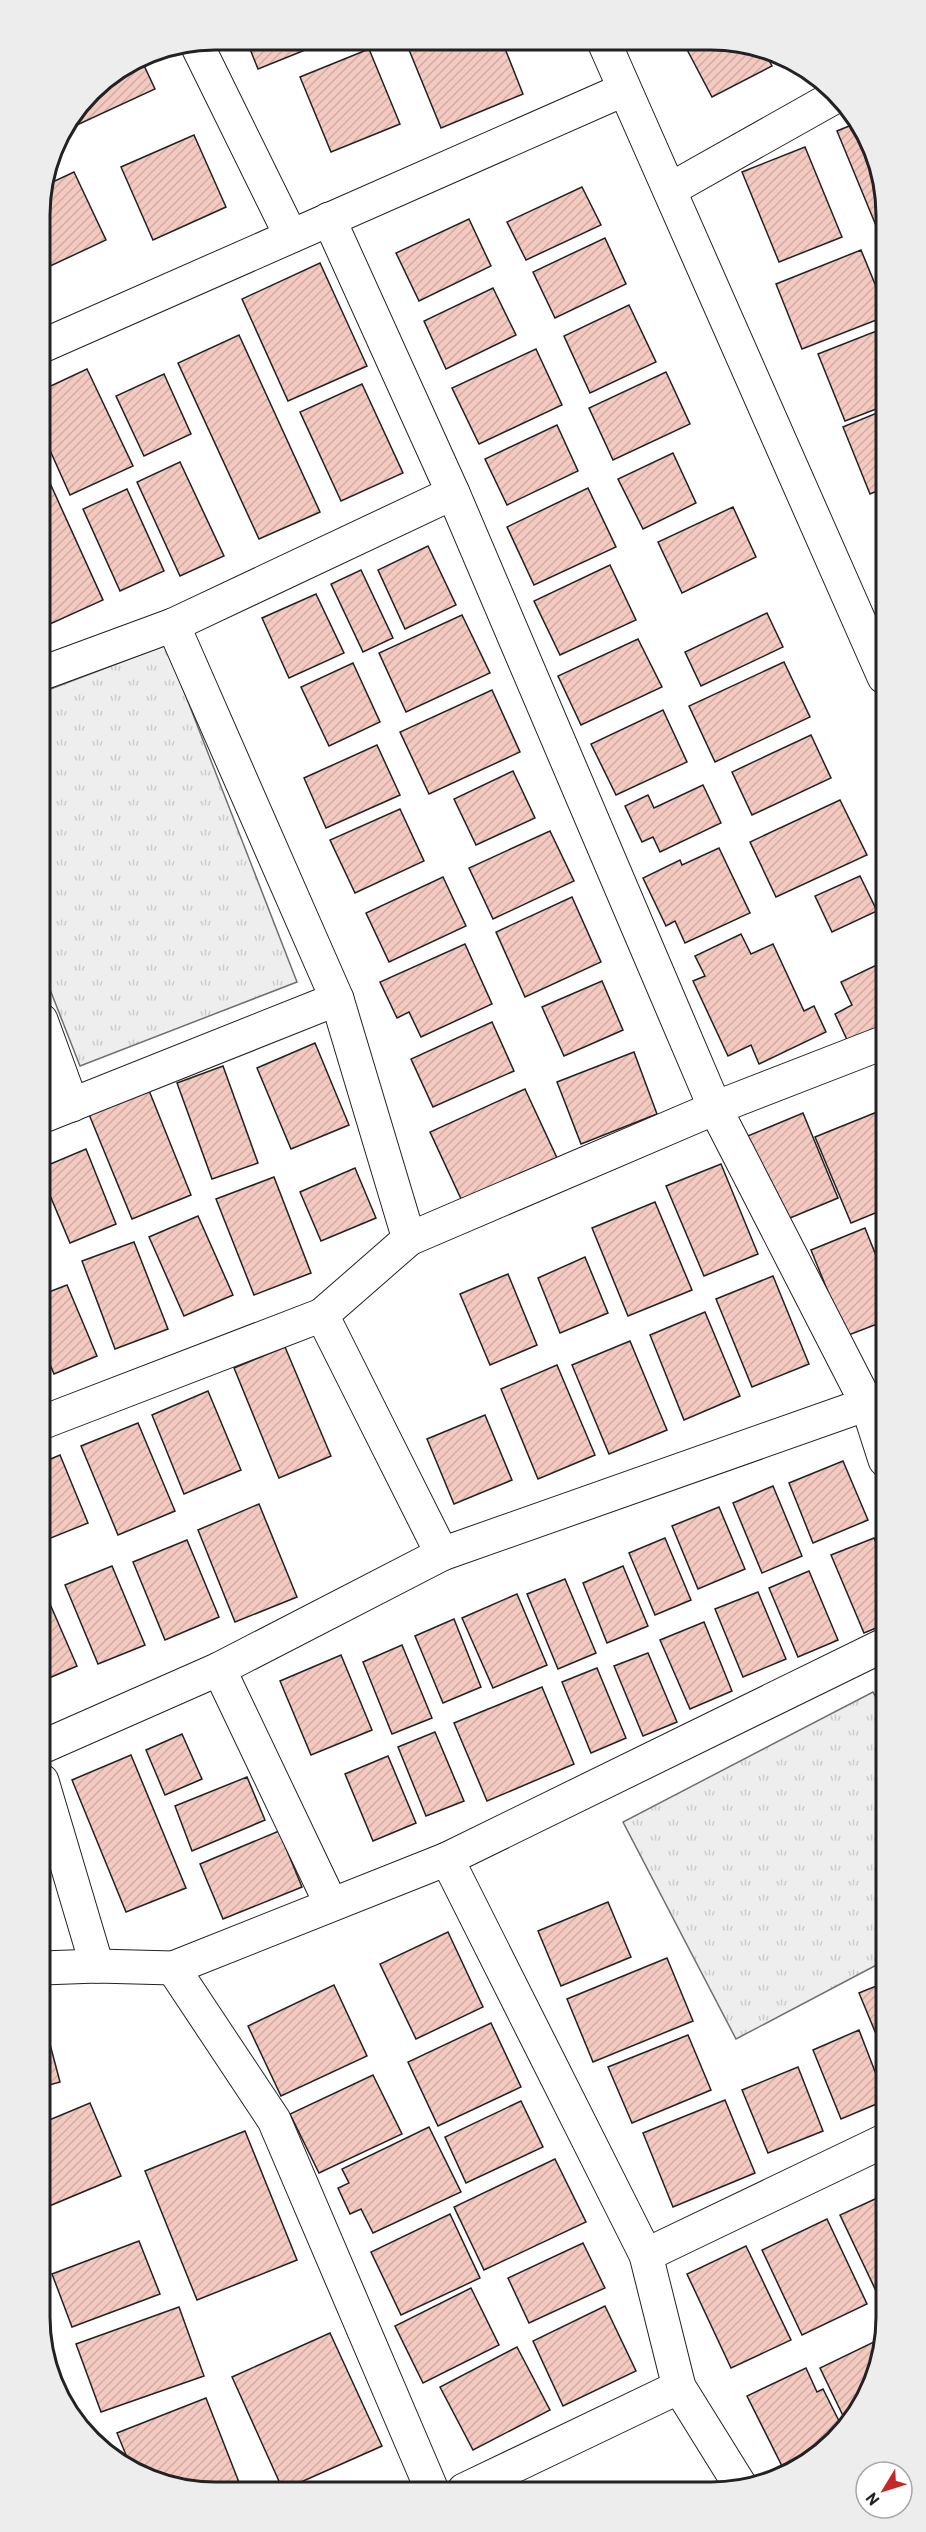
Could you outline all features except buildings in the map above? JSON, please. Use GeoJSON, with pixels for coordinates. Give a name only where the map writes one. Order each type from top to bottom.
{"type":"FeatureCollection","features":[{"type":"Feature","properties":{"kind":"street"},"geometry":{"type":"LineString","coordinates":[[607,49],[876,659]]}},
{"type":"Feature","properties":{"kind":"street"},"geometry":{"type":"LineString","coordinates":[[200,50],[291,236]]}},
{"type":"Feature","properties":{"kind":"street"},"geometry":{"type":"LineString","coordinates":[[50,343],[623,90]]}},
{"type":"Feature","properties":{"kind":"street"},"geometry":{"type":"LineString","coordinates":[[670,189],[830,100]]}},
{"type":"Feature","properties":{"kind":"street"},"geometry":{"type":"LineString","coordinates":[[50,1743],[219,1669],[442,1554],[876,1401],[715,1108],[453,493],[329,219]]}},
{"type":"Feature","properties":{"kind":"street"},"geometry":{"type":"LineString","coordinates":[[50,670],[173,625],[453,493]]}},
{"type":"Feature","properties":{"kind":"street"},"geometry":{"type":"LineString","coordinates":[[173,625],[337,999],[409,1239]]}},
{"type":"Feature","properties":{"kind":"street"},"geometry":{"type":"LineString","coordinates":[[50,1114],[337,999]]}},
{"type":"Feature","properties":{"kind":"street"},"geometry":{"type":"LineString","coordinates":[[50,1420],[321,1315],[409,1239],[715,1108],[876,1045]]}},
{"type":"Feature","properties":{"kind":"street"},"geometry":{"type":"LineString","coordinates":[[50,1047],[72,1105]]}},
{"type":"Feature","properties":{"kind":"street"},"geometry":{"type":"LineString","coordinates":[[321,1315],[442,1554]]}},
{"type":"Feature","properties":{"kind":"street"},"geometry":{"type":"LineString","coordinates":[[50,1968],[97,1966],[173,1968],[447,1859],[876,1649]]}},
{"type":"Feature","properties":{"kind":"street"},"geometry":{"type":"LineString","coordinates":[[219,1669],[331,1904]]}},
{"type":"Feature","properties":{"kind":"street"},"geometry":{"type":"LineString","coordinates":[[50,1808],[97,1966]]}},
{"type":"Feature","properties":{"kind":"street"},"geometry":{"type":"LineString","coordinates":[[447,1859],[646,2255],[679,2387],[736,2480]]}},
{"type":"Feature","properties":{"kind":"street"},"geometry":{"type":"LineString","coordinates":[[173,1968],[273,2120],[429,2482]]}},
{"type":"Feature","properties":{"kind":"street"},"geometry":{"type":"LineString","coordinates":[[646,2255],[876,2145]]}},
{"type":"Feature","properties":{"kind":"street"},"geometry":{"type":"LineString","coordinates":[[481,2482],[679,2387]]}},
{"type":"Feature","properties":{"kind":"green space"},"geometry":{"type":"Polygon","coordinates":[[[166,645],[297,982],[80,1066],[50,990],[50,689],[166,645]]]}},
{"type":"Feature","properties":{"kind":"green space"},"geometry":{"type":"Polygon","coordinates":[[[873,1692],[876,1698],[876,1965],[736,2039],[623,1822],[873,1692]]]}}]}
